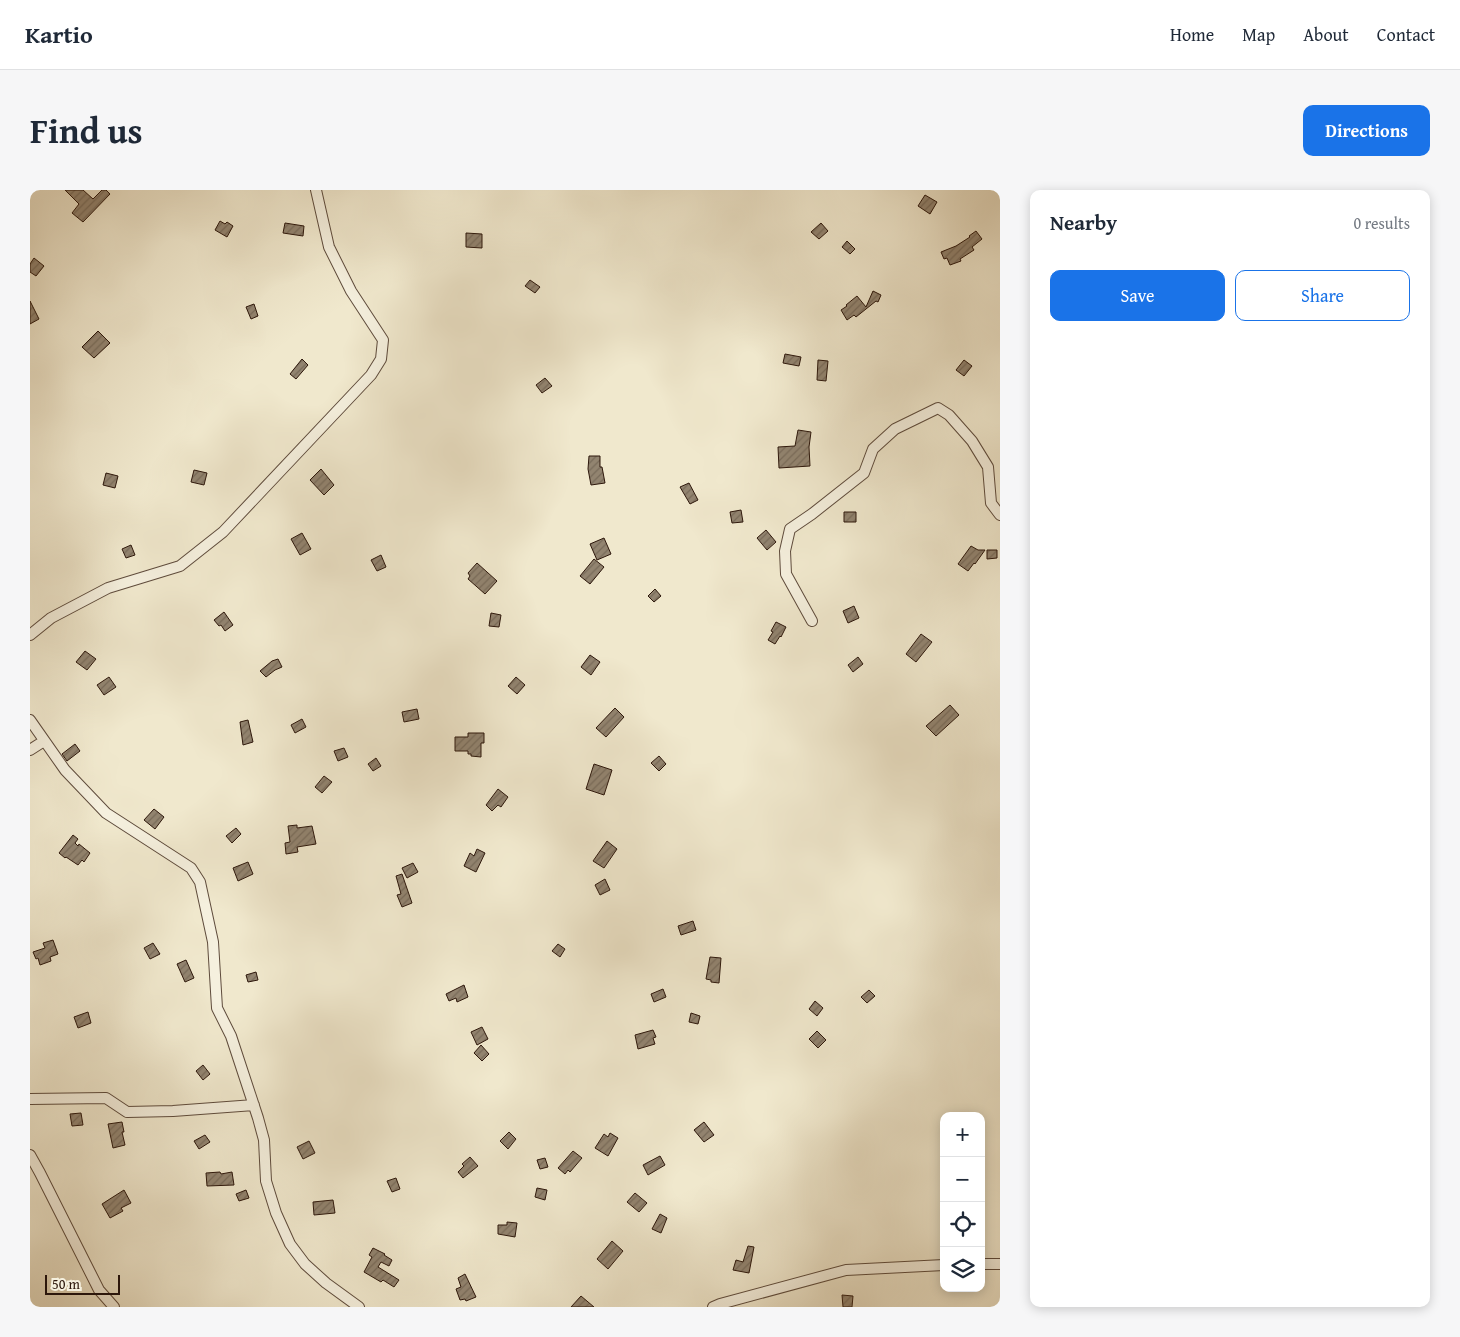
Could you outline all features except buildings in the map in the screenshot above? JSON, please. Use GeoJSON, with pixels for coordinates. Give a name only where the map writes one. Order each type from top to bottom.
{"type":"FeatureCollection","features":[{"type":"Feature","properties":{"kind":"street"},"geometry":{"type":"LineString","coordinates":[[30,635],[51,618],[108,588],[180,566],[223,532],[371,375],[381,359],[383,340],[351,291],[329,247],[316,190]]}},
{"type":"Feature","properties":{"kind":"street"},"geometry":{"type":"LineString","coordinates":[[812,621],[786,574],[785,551],[790,529],[864,473],[873,449],[895,429],[938,408],[949,415],[972,441],[988,466],[991,503],[1000,515]]}},
{"type":"Feature","properties":{"kind":"street"},"geometry":{"type":"LineString","coordinates":[[30,720],[65,770],[106,812],[192,868],[200,882],[213,942],[217,1008],[231,1036],[264,1140],[266,1180],[276,1212],[290,1244],[305,1264],[326,1283],[359,1307]]}},
{"type":"Feature","properties":{"kind":"street"},"geometry":{"type":"LineString","coordinates":[[30,750],[44,741]]}},
{"type":"Feature","properties":{"kind":"street"},"geometry":{"type":"LineString","coordinates":[[30,1099],[106,1098],[127,1112],[254,1106]]}},
{"type":"Feature","properties":{"kind":"street"},"geometry":{"type":"LineString","coordinates":[[30,1155],[99,1290],[114,1307]]}},
{"type":"Feature","properties":{"kind":"street"},"geometry":{"type":"LineString","coordinates":[[713,1307],[846,1270],[940,1264]]}},
{"type":"Feature","properties":{"kind":"street"},"geometry":{"type":"LineString","coordinates":[[985,1264],[1000,1264]]}}]}
